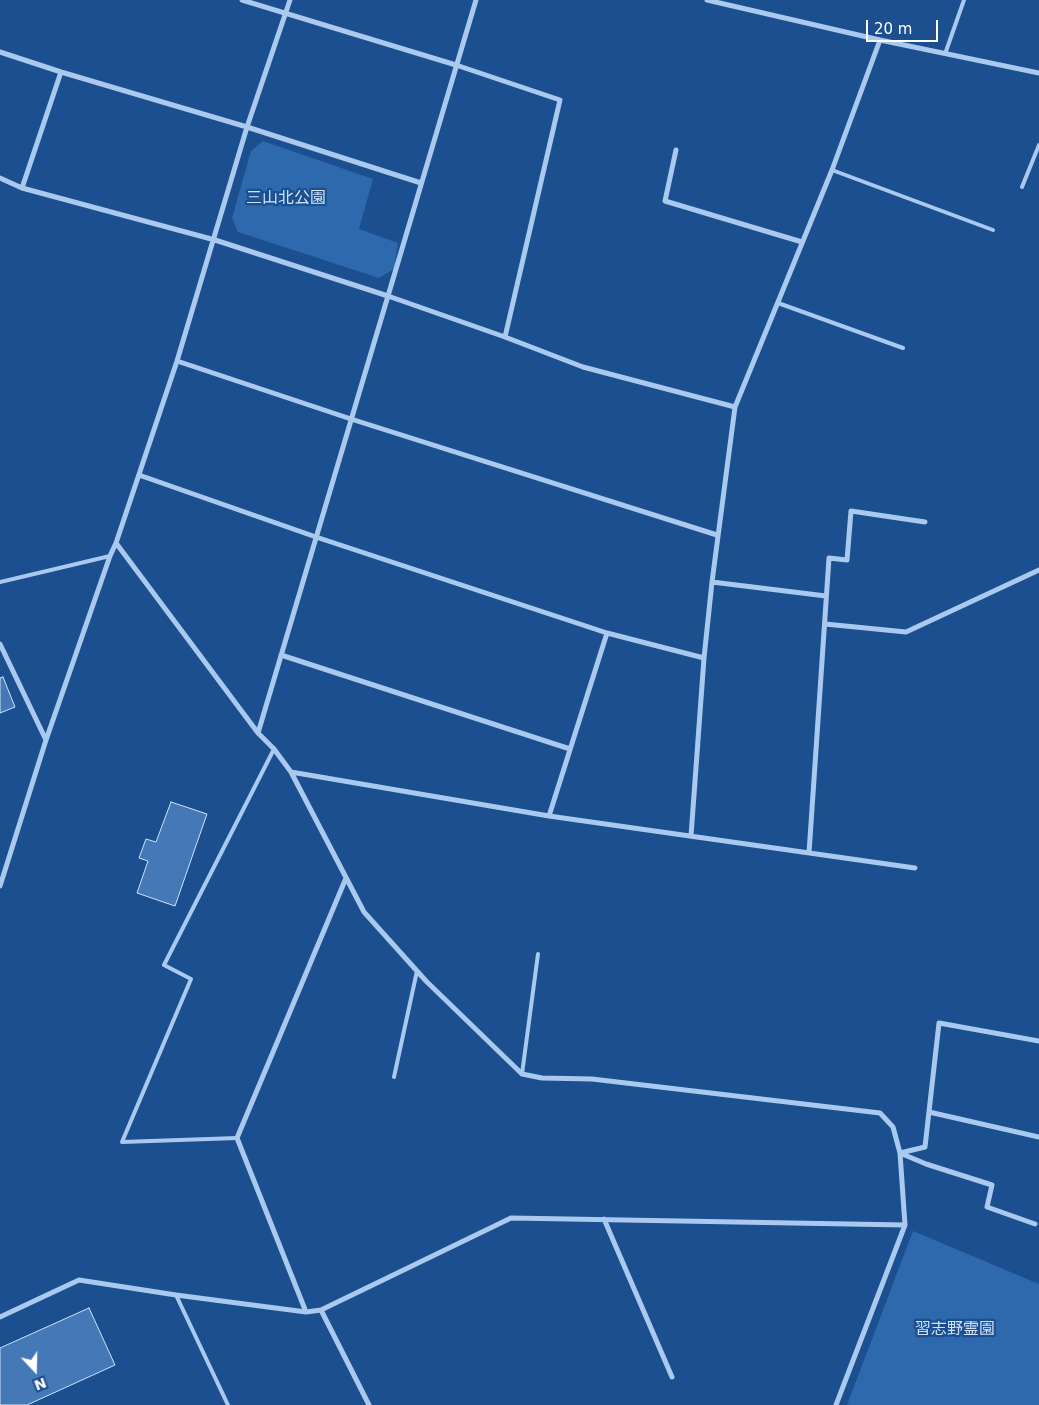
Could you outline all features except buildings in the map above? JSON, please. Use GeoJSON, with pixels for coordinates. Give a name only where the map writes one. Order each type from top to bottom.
{"type":"FeatureCollection","features":[{"type":"Feature","properties":{"kind":"street"},"geometry":{"type":"LineString","coordinates":[[242,0],[456,65],[560,100],[505,337]]}},
{"type":"Feature","properties":{"kind":"street"},"geometry":{"type":"LineString","coordinates":[[0,886],[1,877],[46,740],[116,543],[177,361],[247,127],[290,0]]}},
{"type":"Feature","properties":{"kind":"street"},"geometry":{"type":"LineString","coordinates":[[258,733],[476,0]]}},
{"type":"Feature","properties":{"kind":"street"},"geometry":{"type":"LineString","coordinates":[[707,0],[1039,74]]}},
{"type":"Feature","properties":{"kind":"street"},"geometry":{"type":"LineString","coordinates":[[691,836],[704,658],[717,535],[735,407],[832,170],[880,40]]}},
{"type":"Feature","properties":{"kind":"street"},"geometry":{"type":"LineString","coordinates":[[0,52],[247,127],[421,183]]}},
{"type":"Feature","properties":{"kind":"street"},"geometry":{"type":"LineString","coordinates":[[22,188],[61,72]]}},
{"type":"Feature","properties":{"kind":"street"},"geometry":{"type":"LineString","coordinates":[[676,150],[664,201],[802,242]]}},
{"type":"Feature","properties":{"kind":"street"},"geometry":{"type":"LineString","coordinates":[[0,178],[22,188],[214,240],[388,296],[505,337],[583,367],[735,407]]}},
{"type":"Feature","properties":{"kind":"street"},"geometry":{"type":"LineString","coordinates":[[177,361],[351,419],[717,535]]}},
{"type":"Feature","properties":{"kind":"street"},"geometry":{"type":"LineString","coordinates":[[139,475],[316,537],[607,633],[704,658]]}},
{"type":"Feature","properties":{"kind":"street"},"geometry":{"type":"LineString","coordinates":[[809,853],[829,558],[847,560],[851,511],[925,522]]}},
{"type":"Feature","properties":{"kind":"street"},"geometry":{"type":"LineString","coordinates":[[116,543],[258,733],[274,749],[291,772],[364,912],[417,971],[522,1074],[542,1078],[592,1079],[880,1113],[893,1126],[900,1153],[905,1225],[836,1405]]}},
{"type":"Feature","properties":{"kind":"street"},"geometry":{"type":"LineString","coordinates":[[825,624],[906,632],[1039,570]]}},
{"type":"Feature","properties":{"kind":"street"},"geometry":{"type":"LineString","coordinates":[[712,582],[826,596]]}},
{"type":"Feature","properties":{"kind":"street"},"geometry":{"type":"LineString","coordinates":[[549,816],[607,633]]}},
{"type":"Feature","properties":{"kind":"street"},"geometry":{"type":"LineString","coordinates":[[0,644],[46,740]]}},
{"type":"Feature","properties":{"kind":"street"},"geometry":{"type":"LineString","coordinates":[[281,655],[570,749]]}},
{"type":"Feature","properties":{"kind":"street"},"geometry":{"type":"LineString","coordinates":[[291,772],[549,816],[914,868]]}},
{"type":"Feature","properties":{"kind":"street"},"geometry":{"type":"LineString","coordinates":[[306,1312],[237,1138],[346,878]]}},
{"type":"Feature","properties":{"kind":"street"},"geometry":{"type":"LineString","coordinates":[[900,1153],[925,1147],[939,1023],[1039,1041]]}},
{"type":"Feature","properties":{"kind":"street"},"geometry":{"type":"LineString","coordinates":[[929,1112],[1039,1138]]}},
{"type":"Feature","properties":{"kind":"street"},"geometry":{"type":"LineString","coordinates":[[900,1153],[926,1164],[992,1185],[987,1207],[1035,1224]]}},
{"type":"Feature","properties":{"kind":"street"},"geometry":{"type":"LineString","coordinates":[[0,1317],[79,1280],[306,1312],[321,1310],[511,1218],[905,1225]]}},
{"type":"Feature","properties":{"kind":"street"},"geometry":{"type":"LineString","coordinates":[[604,1219],[672,1377]]}},
{"type":"Feature","properties":{"kind":"street"},"geometry":{"type":"LineString","coordinates":[[321,1310],[369,1405]]}},
{"type":"Feature","properties":{"kind":"lane"},"geometry":{"type":"LineString","coordinates":[[945,54],[964,0]]}},
{"type":"Feature","properties":{"kind":"lane"},"geometry":{"type":"LineString","coordinates":[[1022,187],[1039,145]]}},
{"type":"Feature","properties":{"kind":"lane"},"geometry":{"type":"LineString","coordinates":[[832,170],[994,230]]}},
{"type":"Feature","properties":{"kind":"lane"},"geometry":{"type":"LineString","coordinates":[[778,303],[903,348]]}},
{"type":"Feature","properties":{"kind":"lane"},"geometry":{"type":"LineString","coordinates":[[0,582],[110,556]]}},
{"type":"Feature","properties":{"kind":"lane"},"geometry":{"type":"LineString","coordinates":[[237,1138],[122,1142],[191,979],[164,965],[274,749]]}},
{"type":"Feature","properties":{"kind":"lane"},"geometry":{"type":"LineString","coordinates":[[522,1074],[538,954]]}},
{"type":"Feature","properties":{"kind":"lane"},"geometry":{"type":"LineString","coordinates":[[394,1077],[417,971]]}},
{"type":"Feature","properties":{"kind":"lane"},"geometry":{"type":"LineString","coordinates":[[176,1295],[228,1405]]}},
{"type":"Feature","properties":{"kind":"green space","name":"三山北公園"},"geometry":{"type":"Polygon","coordinates":[[[263,141],[373,179],[359,229],[398,243],[394,269],[379,278],[238,232],[232,218],[251,151],[263,141]]]}},
{"type":"Feature","properties":{"kind":"green space","name":"習志野霊園"},"geometry":{"type":"Polygon","coordinates":[[[913,1231],[1039,1284],[1039,1405],[847,1405],[913,1231]]]}}]}
